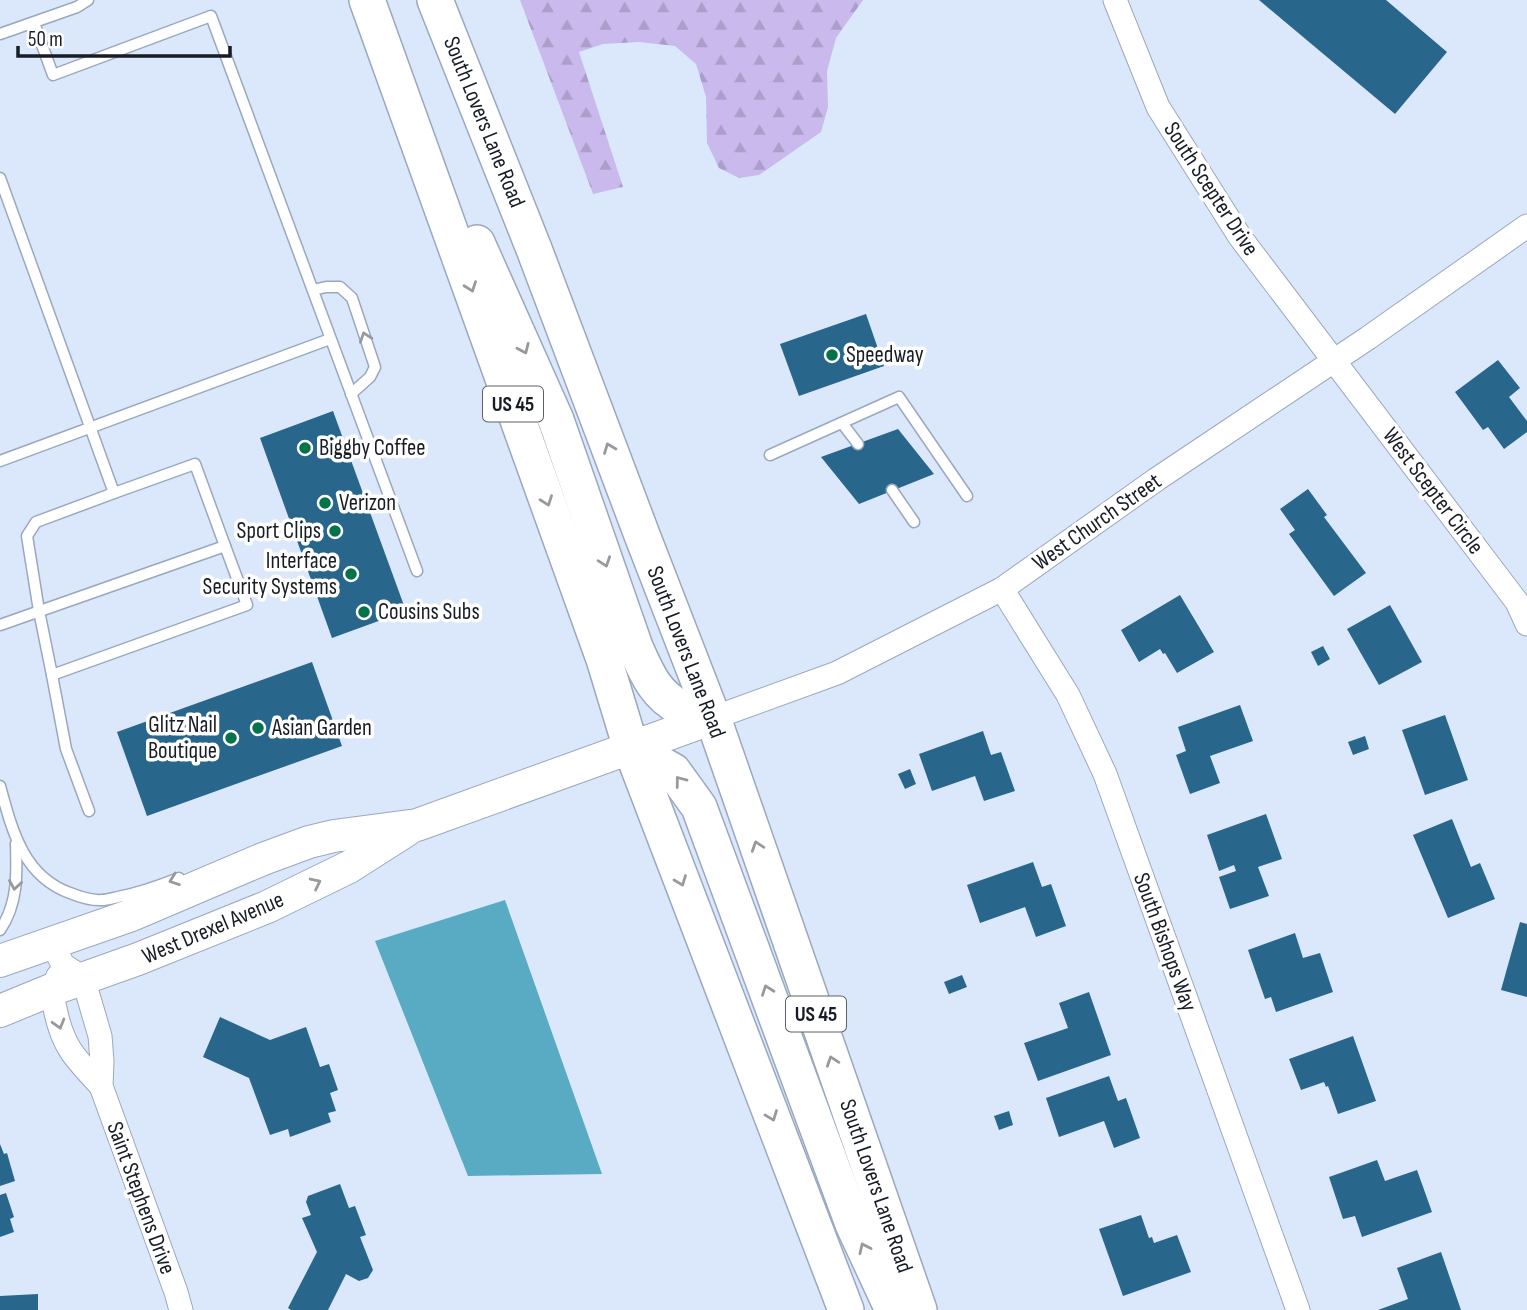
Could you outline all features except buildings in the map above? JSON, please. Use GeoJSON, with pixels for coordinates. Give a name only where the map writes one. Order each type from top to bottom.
{"type":"FeatureCollection","features":[{"type":"Feature","properties":{"kind":"main road","name":"US 45"},"geometry":{"type":"LineString","coordinates":[[367,0],[604,659],[631,748],[846,1310]]}},
{"type":"Feature","properties":{"kind":"main road","name":"South Lovers Lane Road"},"geometry":{"type":"LineString","coordinates":[[435,0],[534,249],[713,718],[919,1310]]}},
{"type":"Feature","properties":{"kind":"main road"},"geometry":{"type":"LineString","coordinates":[[408,112],[463,212],[556,420],[635,647],[648,677],[661,694],[682,709],[713,718]]}},
{"type":"Feature","properties":{"kind":"main road"},"geometry":{"type":"LineString","coordinates":[[631,748],[673,771],[699,807],[853,1224],[893,1310]]}},
{"type":"Feature","properties":{"kind":"street","name":"South Scepter Drive"},"geometry":{"type":"LineString","coordinates":[[1115,0],[1158,107],[1240,237],[1334,362]]}},
{"type":"Feature","properties":{"kind":"street","name":"West Church Street"},"geometry":{"type":"LineString","coordinates":[[631,748],[837,673],[1002,589],[1157,479],[1334,362],[1527,226]]}},
{"type":"Feature","properties":{"kind":"street","name":"West Scepter Circle"},"geometry":{"type":"LineString","coordinates":[[1334,362],[1517,602],[1527,624]]}},
{"type":"Feature","properties":{"kind":"street","name":"South Bishops Way"},"geometry":{"type":"LineString","coordinates":[[1002,589],[1068,695],[1105,774],[1298,1310]]}},
{"type":"Feature","properties":{"kind":"street","name":"West Drexel Avenue"},"geometry":{"type":"LineString","coordinates":[[0,1011],[62,969],[129,916],[190,882],[309,842],[416,825],[631,748]]}},
{"type":"Feature","properties":{"kind":"street","name":"West Drexel Avenue"},"geometry":{"type":"LineString","coordinates":[[0,961],[62,969],[138,959],[267,907],[349,867],[416,825]]}},
{"type":"Feature","properties":{"kind":"street"},"geometry":{"type":"LineString","coordinates":[[62,969],[58,1021],[66,1046],[101,1086]]}},
{"type":"Feature","properties":{"kind":"street"},"geometry":{"type":"LineString","coordinates":[[62,969],[100,1036],[101,1086]]}},
{"type":"Feature","properties":{"kind":"street","name":"Saint Stephens Drive"},"geometry":{"type":"LineString","coordinates":[[101,1086],[181,1310]]}},
{"type":"Feature","properties":{"kind":"lane"},"geometry":{"type":"LineString","coordinates":[[0,34],[88,0]]}},
{"type":"Feature","properties":{"kind":"lane"},"geometry":{"type":"LineString","coordinates":[[34,23],[53,75],[211,16],[417,570]]}},
{"type":"Feature","properties":{"kind":"lane"},"geometry":{"type":"LineString","coordinates":[[0,178],[114,493]]}},
{"type":"Feature","properties":{"kind":"lane"},"geometry":{"type":"LineString","coordinates":[[313,290],[340,287],[352,298],[375,367],[370,377],[351,394]]}},
{"type":"Feature","properties":{"kind":"lane"},"geometry":{"type":"LineString","coordinates":[[0,461],[330,339]]}},
{"type":"Feature","properties":{"kind":"lane"},"geometry":{"type":"LineString","coordinates":[[770,455],[899,397],[967,496]]}},
{"type":"Feature","properties":{"kind":"lane"},"geometry":{"type":"LineString","coordinates":[[842,423],[858,444]]}},
{"type":"Feature","properties":{"kind":"lane"},"geometry":{"type":"LineString","coordinates":[[52,675],[247,605],[195,464],[36,522],[27,536],[39,611],[66,749],[89,811]]}},
{"type":"Feature","properties":{"kind":"lane"},"geometry":{"type":"LineString","coordinates":[[892,490],[914,522]]}},
{"type":"Feature","properties":{"kind":"lane"},"geometry":{"type":"LineString","coordinates":[[0,625],[225,545]]}},
{"type":"Feature","properties":{"kind":"lane"},"geometry":{"type":"LineString","coordinates":[[0,786],[15,837],[27,861],[41,877],[57,889],[102,900],[190,882]]}},
{"type":"Feature","properties":{"kind":"lane"},"geometry":{"type":"LineString","coordinates":[[0,930],[11,909],[17,876],[15,837]]}},
{"type":"Feature","properties":{"kind":"lane"},"geometry":{"type":"LineString","coordinates":[[248,853],[269,845],[309,842]]}},
{"type":"Feature","properties":{"kind":"green space"},"geometry":{"type":"Polygon","coordinates":[[[520,0],[863,0],[836,38],[827,71],[828,107],[821,132],[759,175],[739,178],[719,168],[707,143],[706,97],[696,64],[675,46],[639,42],[603,44],[579,52],[623,187],[593,194],[520,0]]]}},
{"type":"Feature","properties":{"kind":"water"},"geometry":{"type":"Polygon","coordinates":[[[505,900],[602,1174],[468,1176],[375,941],[505,900]]]}},
{"type":"Feature","properties":{"kind":"place","name":"Speedway"},"geometry":{"type":"Point","coordinates":[832,355]}},
{"type":"Feature","properties":{"kind":"place","name":"Biggby Coffee"},"geometry":{"type":"Point","coordinates":[305,448]}},
{"type":"Feature","properties":{"kind":"place","name":"Verizon"},"geometry":{"type":"Point","coordinates":[325,503]}},
{"type":"Feature","properties":{"kind":"place","name":"Sport Clips"},"geometry":{"type":"Point","coordinates":[335,531]}},
{"type":"Feature","properties":{"kind":"place","name":"Interface Security Systems"},"geometry":{"type":"Point","coordinates":[351,574]}},
{"type":"Feature","properties":{"kind":"place","name":"Cousins Subs"},"geometry":{"type":"Point","coordinates":[364,612]}},
{"type":"Feature","properties":{"kind":"place","name":"Asian Garden"},"geometry":{"type":"Point","coordinates":[258,728]}},
{"type":"Feature","properties":{"kind":"place","name":"Glitz Nail Boutique"},"geometry":{"type":"Point","coordinates":[231,738]}}]}
